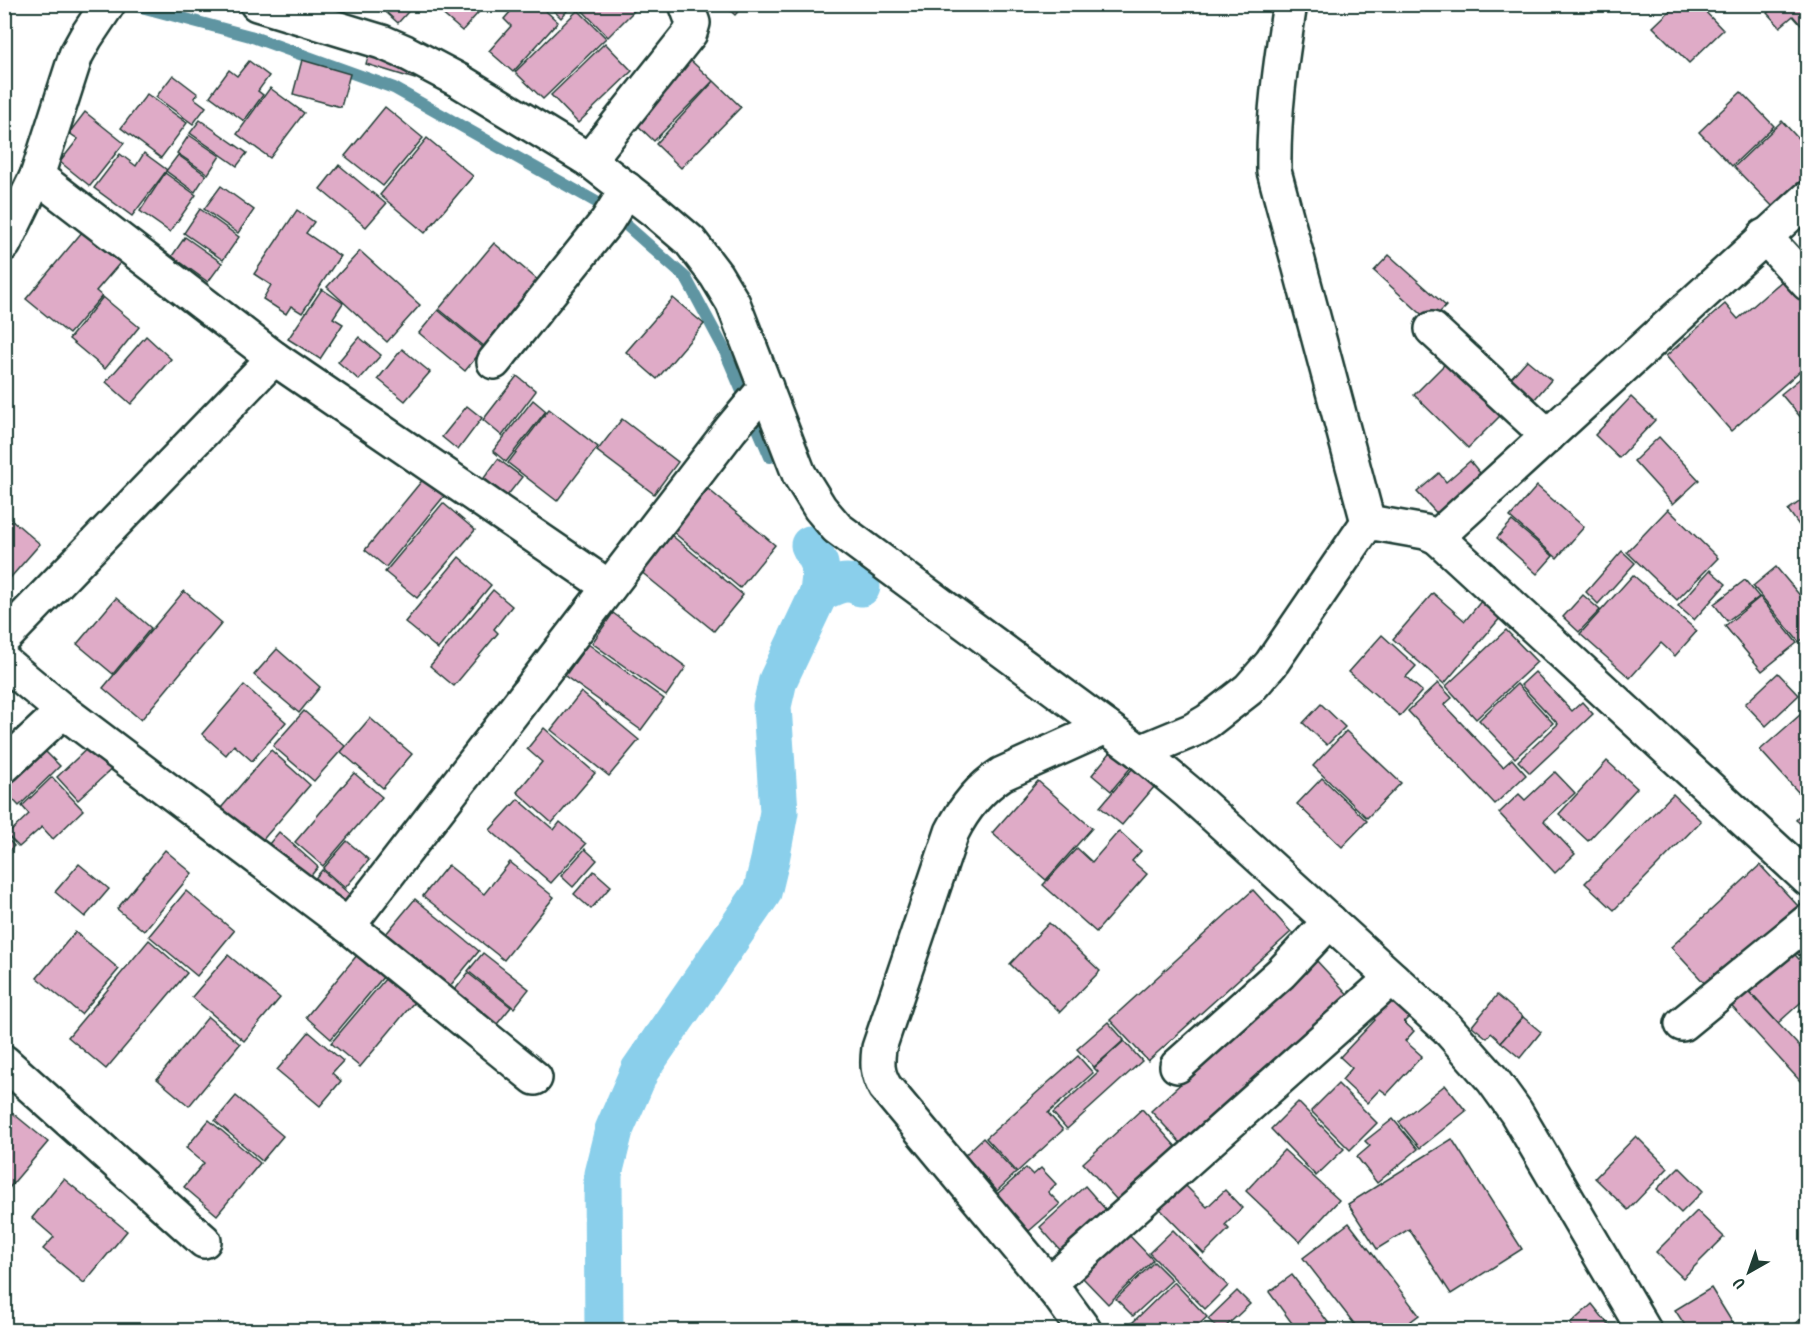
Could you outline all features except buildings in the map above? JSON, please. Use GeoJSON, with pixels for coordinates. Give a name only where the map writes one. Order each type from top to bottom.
{"type":"FeatureCollection","features":[{"type":"Feature","properties":{"kind":"street"},"geometry":{"type":"LineString","coordinates":[[4,244],[37,176],[76,55],[108,4]]}},
{"type":"Feature","properties":{"kind":"street"},"geometry":{"type":"LineString","coordinates":[[257,4],[351,32],[405,52],[497,103],[589,160],[618,204],[690,241],[716,275],[733,303],[749,407],[786,446],[799,474],[820,508],[837,528],[1147,758],[1188,792],[1454,1035],[1493,1080],[1516,1112],[1644,1330]]}},
{"type":"Feature","properties":{"kind":"street"},"geometry":{"type":"LineString","coordinates":[[589,160],[690,33],[693,23],[686,4]]}},
{"type":"Feature","properties":{"kind":"street"},"geometry":{"type":"LineString","coordinates":[[1290,4],[1279,70],[1274,171],[1372,522]]}},
{"type":"Feature","properties":{"kind":"street"},"geometry":{"type":"LineString","coordinates":[[37,176],[274,358],[609,586]]}},
{"type":"Feature","properties":{"kind":"street"},"geometry":{"type":"LineString","coordinates":[[1431,534],[1548,436],[1808,198]]}},
{"type":"Feature","properties":{"kind":"street"},"geometry":{"type":"LineString","coordinates":[[494,362],[618,204]]}},
{"type":"Feature","properties":{"kind":"street"},"geometry":{"type":"LineString","coordinates":[[1764,236],[1808,284]]}},
{"type":"Feature","properties":{"kind":"street"},"geometry":{"type":"LineString","coordinates":[[1432,329],[1548,436]]}},
{"type":"Feature","properties":{"kind":"street"},"geometry":{"type":"LineString","coordinates":[[4,638],[274,358]]}},
{"type":"Feature","properties":{"kind":"street"},"geometry":{"type":"LineString","coordinates":[[348,926],[749,407]]}},
{"type":"Feature","properties":{"kind":"street"},"geometry":{"type":"LineString","coordinates":[[1372,522],[1431,534],[1808,879]]}},
{"type":"Feature","properties":{"kind":"street"},"geometry":{"type":"LineString","coordinates":[[1147,758],[1208,722],[1249,689],[1271,664],[1372,522]]}},
{"type":"Feature","properties":{"kind":"street"},"geometry":{"type":"LineString","coordinates":[[4,662],[63,711],[348,926],[535,1078]]}},
{"type":"Feature","properties":{"kind":"street"},"geometry":{"type":"LineString","coordinates":[[4,766],[63,711]]}},
{"type":"Feature","properties":{"kind":"street"},"geometry":{"type":"LineString","coordinates":[[1084,1330],[1049,1284],[885,1087],[878,1071],[878,1058],[879,1048],[952,832],[964,811],[983,788],[1002,774],[1106,727]]}},
{"type":"Feature","properties":{"kind":"street"},"geometry":{"type":"LineString","coordinates":[[1177,1066],[1281,973],[1330,921]]}},
{"type":"Feature","properties":{"kind":"street"},"geometry":{"type":"LineString","coordinates":[[1682,1024],[1808,921]]}},
{"type":"Feature","properties":{"kind":"street"},"geometry":{"type":"LineString","coordinates":[[1049,1284],[1392,978]]}},
{"type":"Feature","properties":{"kind":"street"},"geometry":{"type":"LineString","coordinates":[[4,1062],[204,1240]]}},
{"type":"Feature","properties":{"kind":"waterway"},"geometry":{"type":"LineString","coordinates":[[130,4],[250,36],[394,88],[607,208],[686,278],[723,347],[770,457]]}},
{"type":"Feature","properties":{"kind":"waterway"},"geometry":{"type":"LineString","coordinates":[[604,1330],[603,1174],[614,1130],[640,1070],[762,893],[779,812],[772,706],[778,680],[819,593],[821,576],[819,564],[810,545]]}},
{"type":"Feature","properties":{"kind":"waterway"},"geometry":{"type":"LineString","coordinates":[[819,593],[845,583],[861,587]]}}]}
